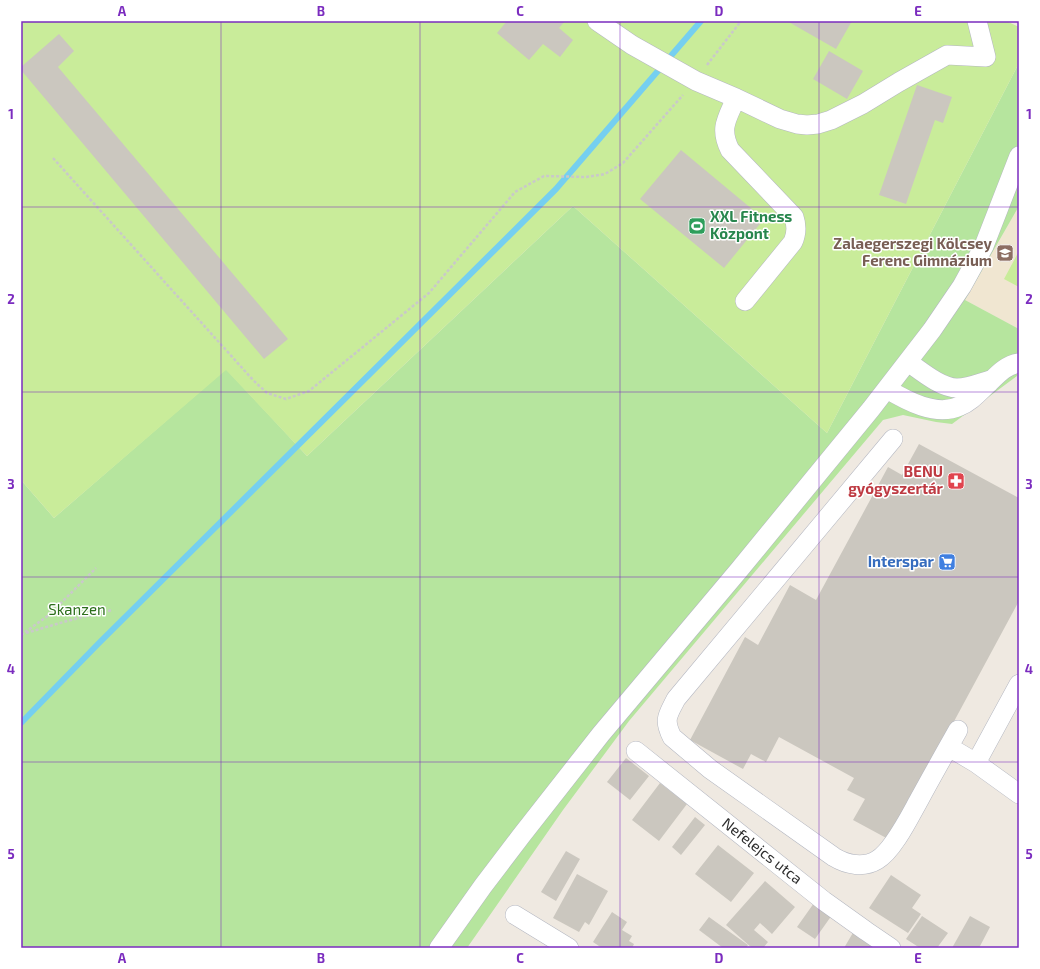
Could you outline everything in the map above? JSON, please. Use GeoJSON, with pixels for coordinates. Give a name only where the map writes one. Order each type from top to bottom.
{"type":"FeatureCollection","features":[{"type":"Feature","properties":{"kind":"street"},"geometry":{"type":"LineString","coordinates":[[597,21],[632,45],[696,81],[780,118],[797,124],[807,125],[818,124],[831,120],[863,104],[946,55],[986,57],[977,21]]}},
{"type":"Feature","properties":{"kind":"street"},"geometry":{"type":"LineString","coordinates":[[736,98],[727,118],[724,131],[730,150],[794,217],[797,226],[796,236],[793,242],[745,301]]}},
{"type":"Feature","properties":{"kind":"street"},"geometry":{"type":"LineString","coordinates":[[439,948],[521,836],[601,734],[887,389],[932,330],[962,286],[984,246],[1019,156]]}},
{"type":"Feature","properties":{"kind":"street"},"geometry":{"type":"LineString","coordinates":[[908,362],[950,388],[958,388],[992,379]]}},
{"type":"Feature","properties":{"kind":"street"},"geometry":{"type":"LineString","coordinates":[[887,389],[921,406],[947,409],[960,407],[977,395],[1003,369],[1019,363]]}},
{"type":"Feature","properties":{"kind":"street"},"geometry":{"type":"LineString","coordinates":[[893,439],[676,699],[667,717],[666,723],[672,737],[710,769],[839,861],[853,865],[866,864],[878,860],[888,850],[901,832],[958,730]]}},
{"type":"Feature","properties":{"kind":"street"},"geometry":{"type":"LineString","coordinates":[[976,763],[1019,684]]}},
{"type":"Feature","properties":{"kind":"street"},"geometry":{"type":"LineString","coordinates":[[949,747],[976,763],[1019,794]]}},
{"type":"Feature","properties":{"kind":"street","name":"Nefelejcs utca"},"geometry":{"type":"LineString","coordinates":[[636,751],[824,900],[891,948]]}},
{"type":"Feature","properties":{"kind":"street"},"geometry":{"type":"LineString","coordinates":[[515,915],[569,948]]}},
{"type":"Feature","properties":{"kind":"path"},"geometry":{"type":"LineString","coordinates":[[53,158],[253,380],[267,393],[286,399],[309,391],[429,293],[515,192],[544,176],[586,177],[605,174],[623,163],[696,81],[741,21]]}},
{"type":"Feature","properties":{"kind":"path"},"geometry":{"type":"LineString","coordinates":[[21,635],[49,615],[96,568]]}},
{"type":"Feature","properties":{"kind":"path"},"geometry":{"type":"LineString","coordinates":[[24,633],[112,610]]}},
{"type":"Feature","properties":{"kind":"shaded area","name":"Zalaegerszegi Kölcsey Ferenc Gimnázium"},"geometry":{"type":"Polygon","coordinates":[[[1019,206],[1019,329],[965,300],[1019,206]]]}},
{"type":"Feature","properties":{"kind":"green space"},"geometry":{"type":"Polygon","coordinates":[[[21,21],[1006,21],[1019,27],[1019,63],[827,433],[573,206],[307,456],[226,370],[54,518],[21,480],[21,21]]]}},
{"type":"Feature","properties":{"kind":"green space","name":"Skanzen"},"geometry":{"type":"Polygon","coordinates":[[[1019,63],[1019,206],[965,300],[1019,329],[1019,365],[1017,376],[952,424],[903,415],[883,420],[629,721],[563,810],[467,948],[21,948],[21,480],[54,518],[226,369],[307,456],[573,206],[827,433],[1019,63]]]}},
{"type":"Feature","properties":{"kind":"green space"},"geometry":{"type":"Polygon","coordinates":[[[1019,251],[1019,287],[1004,279],[1019,251]]]}},
{"type":"Feature","properties":{"kind":"building"},"geometry":{"type":"Polygon","coordinates":[[[507,21],[565,21],[559,28],[573,40],[560,57],[543,44],[529,60],[497,33],[507,21]]]}},
{"type":"Feature","properties":{"kind":"building"},"geometry":{"type":"Polygon","coordinates":[[[787,21],[852,21],[836,49],[787,21]]]}},
{"type":"Feature","properties":{"kind":"building"},"geometry":{"type":"Polygon","coordinates":[[[59,34],[74,51],[58,67],[288,339],[264,359],[21,70],[21,67],[59,34]]]}},
{"type":"Feature","properties":{"kind":"building"},"geometry":{"type":"Polygon","coordinates":[[[829,51],[863,71],[847,99],[813,79],[829,51]]]}},
{"type":"Feature","properties":{"kind":"building"},"geometry":{"type":"Polygon","coordinates":[[[917,85],[952,97],[943,123],[935,120],[906,204],[879,195],[917,85]]]}},
{"type":"Feature","properties":{"kind":"building"},"geometry":{"type":"Polygon","coordinates":[[[681,150],[764,219],[724,268],[640,199],[681,150]]]}},
{"type":"Feature","properties":{"kind":"building"},"geometry":{"type":"Polygon","coordinates":[[[919,444],[1019,498],[1019,601],[890,840],[853,820],[865,799],[847,790],[854,778],[779,737],[766,762],[751,754],[743,769],[690,740],[745,637],[758,645],[790,585],[816,600],[888,467],[902,475],[919,444]]]}},
{"type":"Feature","properties":{"kind":"building"},"geometry":{"type":"Polygon","coordinates":[[[626,758],[649,776],[630,800],[607,782],[626,758]]]}},
{"type":"Feature","properties":{"kind":"building"},"geometry":{"type":"Polygon","coordinates":[[[660,783],[687,804],[659,841],[632,820],[660,783]]]}},
{"type":"Feature","properties":{"kind":"building"},"geometry":{"type":"Polygon","coordinates":[[[695,817],[705,825],[681,855],[672,847],[695,817]]]}},
{"type":"Feature","properties":{"kind":"building"},"geometry":{"type":"Polygon","coordinates":[[[718,845],[754,873],[731,902],[695,874],[718,845]]]}},
{"type":"Feature","properties":{"kind":"building"},"geometry":{"type":"Polygon","coordinates":[[[566,851],[580,859],[556,901],[541,892],[566,851]]]}},
{"type":"Feature","properties":{"kind":"building"},"geometry":{"type":"Polygon","coordinates":[[[577,874],[608,891],[589,925],[585,922],[579,932],[553,918],[577,874]]]}},
{"type":"Feature","properties":{"kind":"building"},"geometry":{"type":"Polygon","coordinates":[[[891,875],[921,895],[912,908],[921,914],[908,933],[869,908],[891,875]]]}},
{"type":"Feature","properties":{"kind":"building"},"geometry":{"type":"Polygon","coordinates":[[[765,881],[795,907],[772,934],[760,923],[754,930],[768,942],[763,948],[752,948],[726,925],[765,881]]]}},
{"type":"Feature","properties":{"kind":"building"},"geometry":{"type":"Polygon","coordinates":[[[814,903],[832,915],[815,939],[797,927],[814,903]]]}},
{"type":"Feature","properties":{"kind":"building"},"geometry":{"type":"Polygon","coordinates":[[[612,912],[627,922],[622,930],[632,936],[629,941],[634,944],[632,948],[602,948],[593,942],[612,912]]]}},
{"type":"Feature","properties":{"kind":"building"},"geometry":{"type":"Polygon","coordinates":[[[922,916],[948,933],[937,948],[920,948],[906,939],[922,916]]]}},
{"type":"Feature","properties":{"kind":"building"},"geometry":{"type":"Polygon","coordinates":[[[970,916],[990,927],[979,948],[952,948],[970,916]]]}},
{"type":"Feature","properties":{"kind":"building"},"geometry":{"type":"Polygon","coordinates":[[[709,917],[748,945],[746,948],[723,948],[699,930],[709,917]]]}},
{"type":"Feature","properties":{"kind":"building"},"geometry":{"type":"Polygon","coordinates":[[[854,931],[875,944],[873,948],[844,948],[854,931]]]}},
{"type":"Feature","properties":{"kind":"waterway"},"geometry":{"type":"LineString","coordinates":[[21,723],[98,644],[556,189],[701,21]]}},
{"type":"Feature","properties":{"kind":"place","name":"XXL Fitness Központ"},"geometry":{"type":"Point","coordinates":[697,226]}},
{"type":"Feature","properties":{"kind":"place","name":"Zalaegerszegi Kölcsey Ferenc Gimnázium"},"geometry":{"type":"Point","coordinates":[1005,253]}},
{"type":"Feature","properties":{"kind":"place","name":"BENU gyógyszertár"},"geometry":{"type":"Point","coordinates":[956,481]}},
{"type":"Feature","properties":{"kind":"place","name":"Interspar"},"geometry":{"type":"Point","coordinates":[947,562]}}]}
